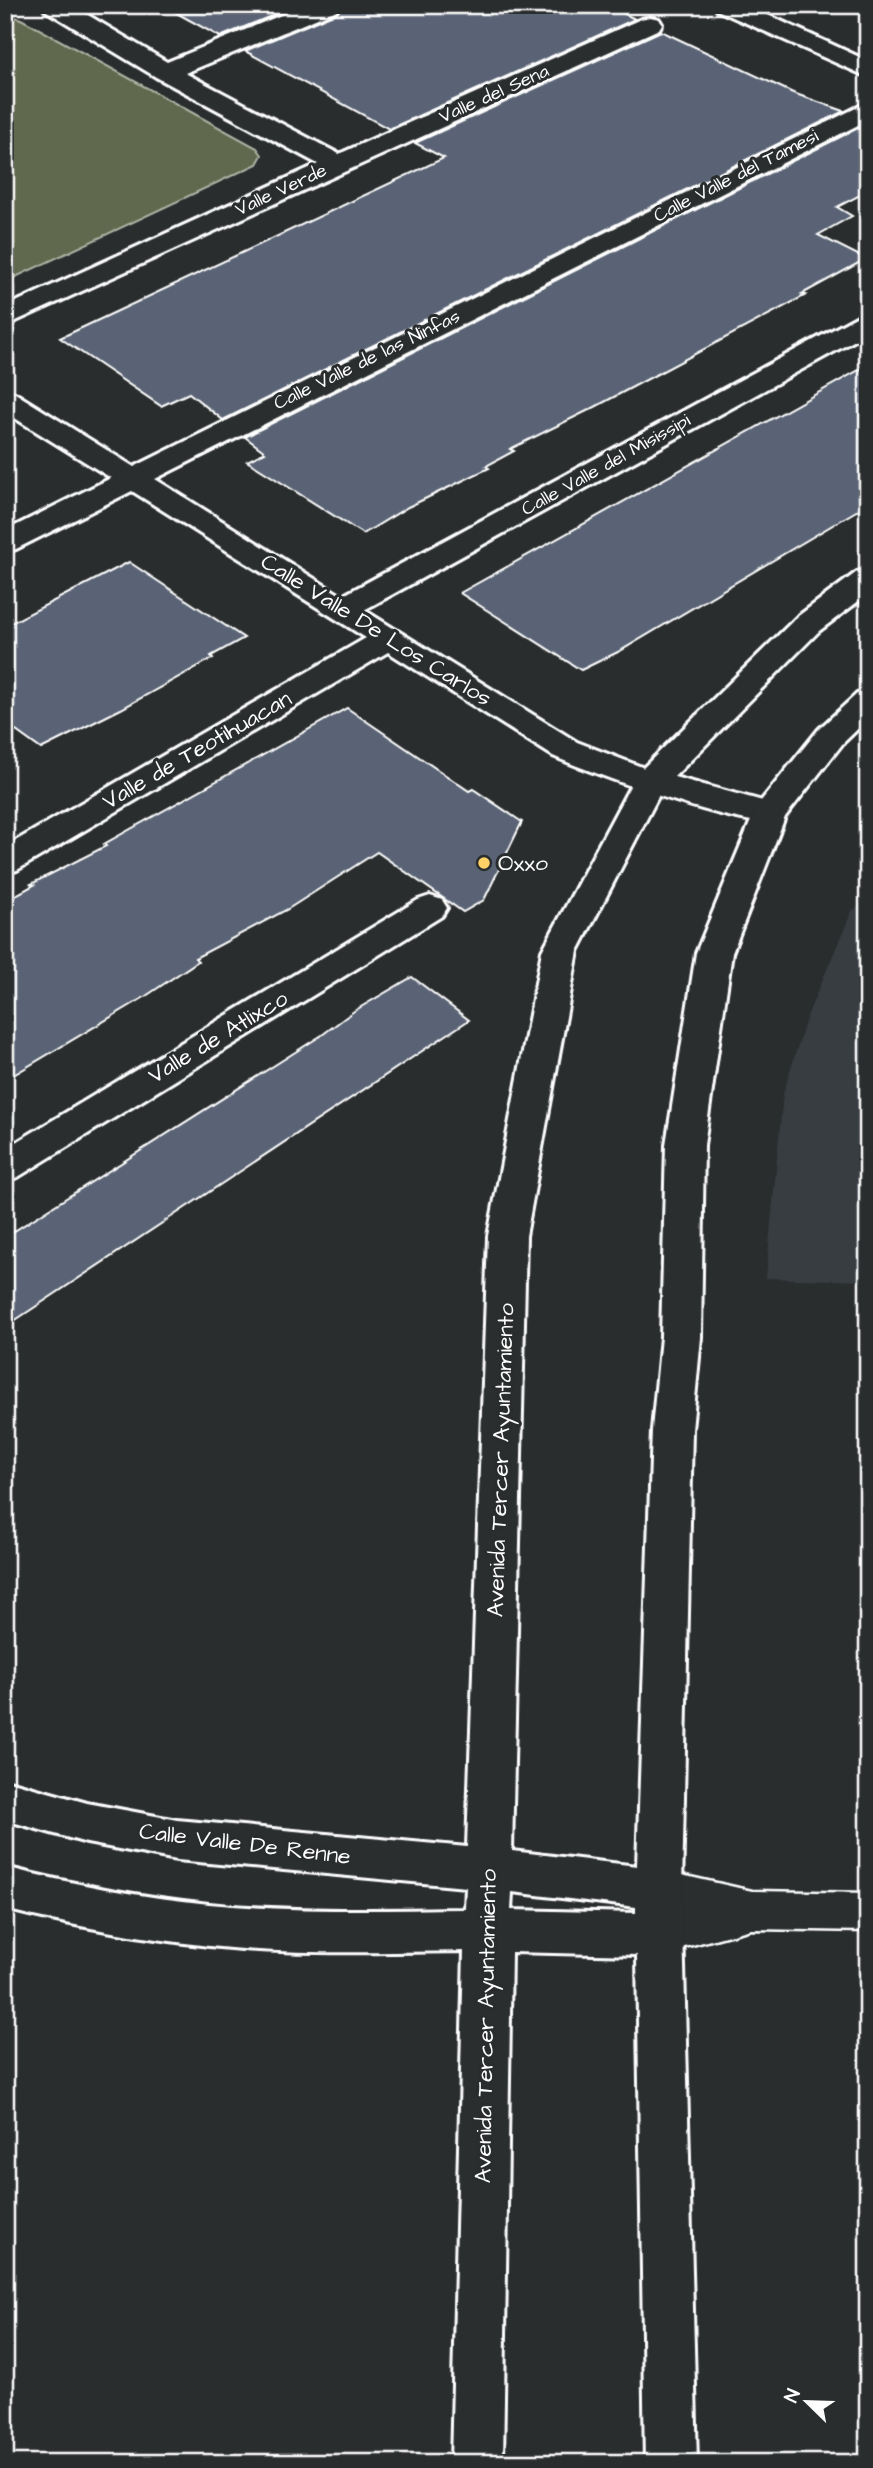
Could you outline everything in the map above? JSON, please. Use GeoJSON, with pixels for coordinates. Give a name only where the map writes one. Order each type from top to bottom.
{"type":"FeatureCollection","features":[{"type":"Feature","properties":{"kind":"street","name":"Valle Verde"},"geometry":{"type":"LineString","coordinates":[[54,5],[165,72],[338,164]]}},
{"type":"Feature","properties":{"kind":"street"},"geometry":{"type":"LineString","coordinates":[[165,72],[328,5]]}},
{"type":"Feature","properties":{"kind":"street"},"geometry":{"type":"LineString","coordinates":[[726,5],[868,71]]}},
{"type":"Feature","properties":{"kind":"street","name":"Valle del Sena"},"geometry":{"type":"LineString","coordinates":[[338,164],[650,24]]}},
{"type":"Feature","properties":{"kind":"street","name":"Calle Valle del Tamesi"},"geometry":{"type":"LineString","coordinates":[[604,242],[868,110]]}},
{"type":"Feature","properties":{"kind":"street","name":"Valle Verde"},"geometry":{"type":"LineString","coordinates":[[5,318],[338,164]]}},
{"type":"Feature","properties":{"kind":"street","name":"Calle Valle de las Ninfas"},"geometry":{"type":"LineString","coordinates":[[5,543],[604,242]]}},
{"type":"Feature","properties":{"kind":"street","name":"Calle Valle del Misissipi"},"geometry":{"type":"LineString","coordinates":[[344,608],[868,322]]}},
{"type":"Feature","properties":{"kind":"street","name":"Calle Valle De Los Carlos"},"geometry":{"type":"LineString","coordinates":[[5,399],[344,608],[388,639],[565,749],[648,783],[769,814]]}},
{"type":"Feature","properties":{"kind":"street","name":"Avenida Tercer Ayuntamiento"},"geometry":{"type":"LineString","coordinates":[[477,2463],[487,1930],[508,1236],[560,951],[648,783],[808,624],[868,579]]}},
{"type":"Feature","properties":{"kind":"street","name":"Valle de Teotihuacan"},"geometry":{"type":"LineString","coordinates":[[5,862],[388,639]]}},
{"type":"Feature","properties":{"kind":"street"},"geometry":{"type":"LineString","coordinates":[[671,2463],[659,1889],[672,1430],[681,1337],[685,1145],[715,953],[769,814],[831,736],[868,701]]}},
{"type":"Feature","properties":{"kind":"street","name":"Valle de Atlixco"},"geometry":{"type":"LineString","coordinates":[[5,1167],[430,908]]}},
{"type":"Feature","properties":{"kind":"street","name":"Calle Valle De Renne"},"geometry":{"type":"LineString","coordinates":[[5,1800],[88,1823],[177,1840],[489,1869],[659,1889]]}},
{"type":"Feature","properties":{"kind":"street"},"geometry":{"type":"LineString","coordinates":[[5,1888],[77,1906],[210,1925],[334,1931],[487,1930],[659,1935]]}},
{"type":"Feature","properties":{"kind":"lane"},"geometry":{"type":"LineString","coordinates":[[659,1889],[752,1910],[868,1912]]}},
{"type":"Feature","properties":{"kind":"lane"},"geometry":{"type":"LineString","coordinates":[[659,1935],[752,1910]]}},
{"type":"Feature","properties":{"kind":"shaded area"},"geometry":{"type":"Polygon","coordinates":[[[868,898],[868,1281],[766,1278],[783,1094],[807,1016],[852,911],[868,898]]]}},
{"type":"Feature","properties":{"kind":"green space"},"geometry":{"type":"Polygon","coordinates":[[[5,14],[21,19],[257,148],[262,155],[257,164],[5,282],[5,14]]]}},
{"type":"Feature","properties":{"kind":"building"},"geometry":{"type":"Polygon","coordinates":[[[162,5],[298,5],[220,37],[162,5]]]}},
{"type":"Feature","properties":{"kind":"building"},"geometry":{"type":"Polygon","coordinates":[[[342,5],[510,5],[516,8],[522,5],[607,5],[635,19],[389,129],[245,51],[338,12],[342,5]]]}},
{"type":"Feature","properties":{"kind":"building"},"geometry":{"type":"Polygon","coordinates":[[[661,31],[793,93],[844,111],[223,420],[189,393],[161,406],[60,338],[444,158],[415,143],[661,31]]]}},
{"type":"Feature","properties":{"kind":"building"},"geometry":{"type":"Polygon","coordinates":[[[868,123],[868,191],[837,207],[852,216],[818,235],[866,259],[802,294],[806,295],[510,449],[514,451],[486,466],[489,468],[408,507],[363,534],[247,461],[265,452],[245,437],[868,123]]]}},
{"type":"Feature","properties":{"kind":"building"},"geometry":{"type":"Polygon","coordinates":[[[868,365],[868,504],[620,651],[581,670],[460,593],[868,365]]]}},
{"type":"Feature","properties":{"kind":"building"},"geometry":{"type":"Polygon","coordinates":[[[129,562],[244,638],[121,709],[41,749],[5,723],[5,626],[129,562]]]}},
{"type":"Feature","properties":{"kind":"building"},"geometry":{"type":"Polygon","coordinates":[[[347,708],[469,791],[473,789],[522,822],[484,900],[463,912],[377,852],[288,909],[195,958],[198,961],[143,998],[5,1080],[5,901],[347,708]]]}},
{"type":"Feature","properties":{"kind":"building"},"geometry":{"type":"Polygon","coordinates":[[[412,977],[469,1020],[5,1327],[5,1237],[322,1035],[354,1011],[412,977]]]}},
{"type":"Feature","properties":{"kind":"place","name":"Oxxo"},"geometry":{"type":"Point","coordinates":[484,863]}}]}
